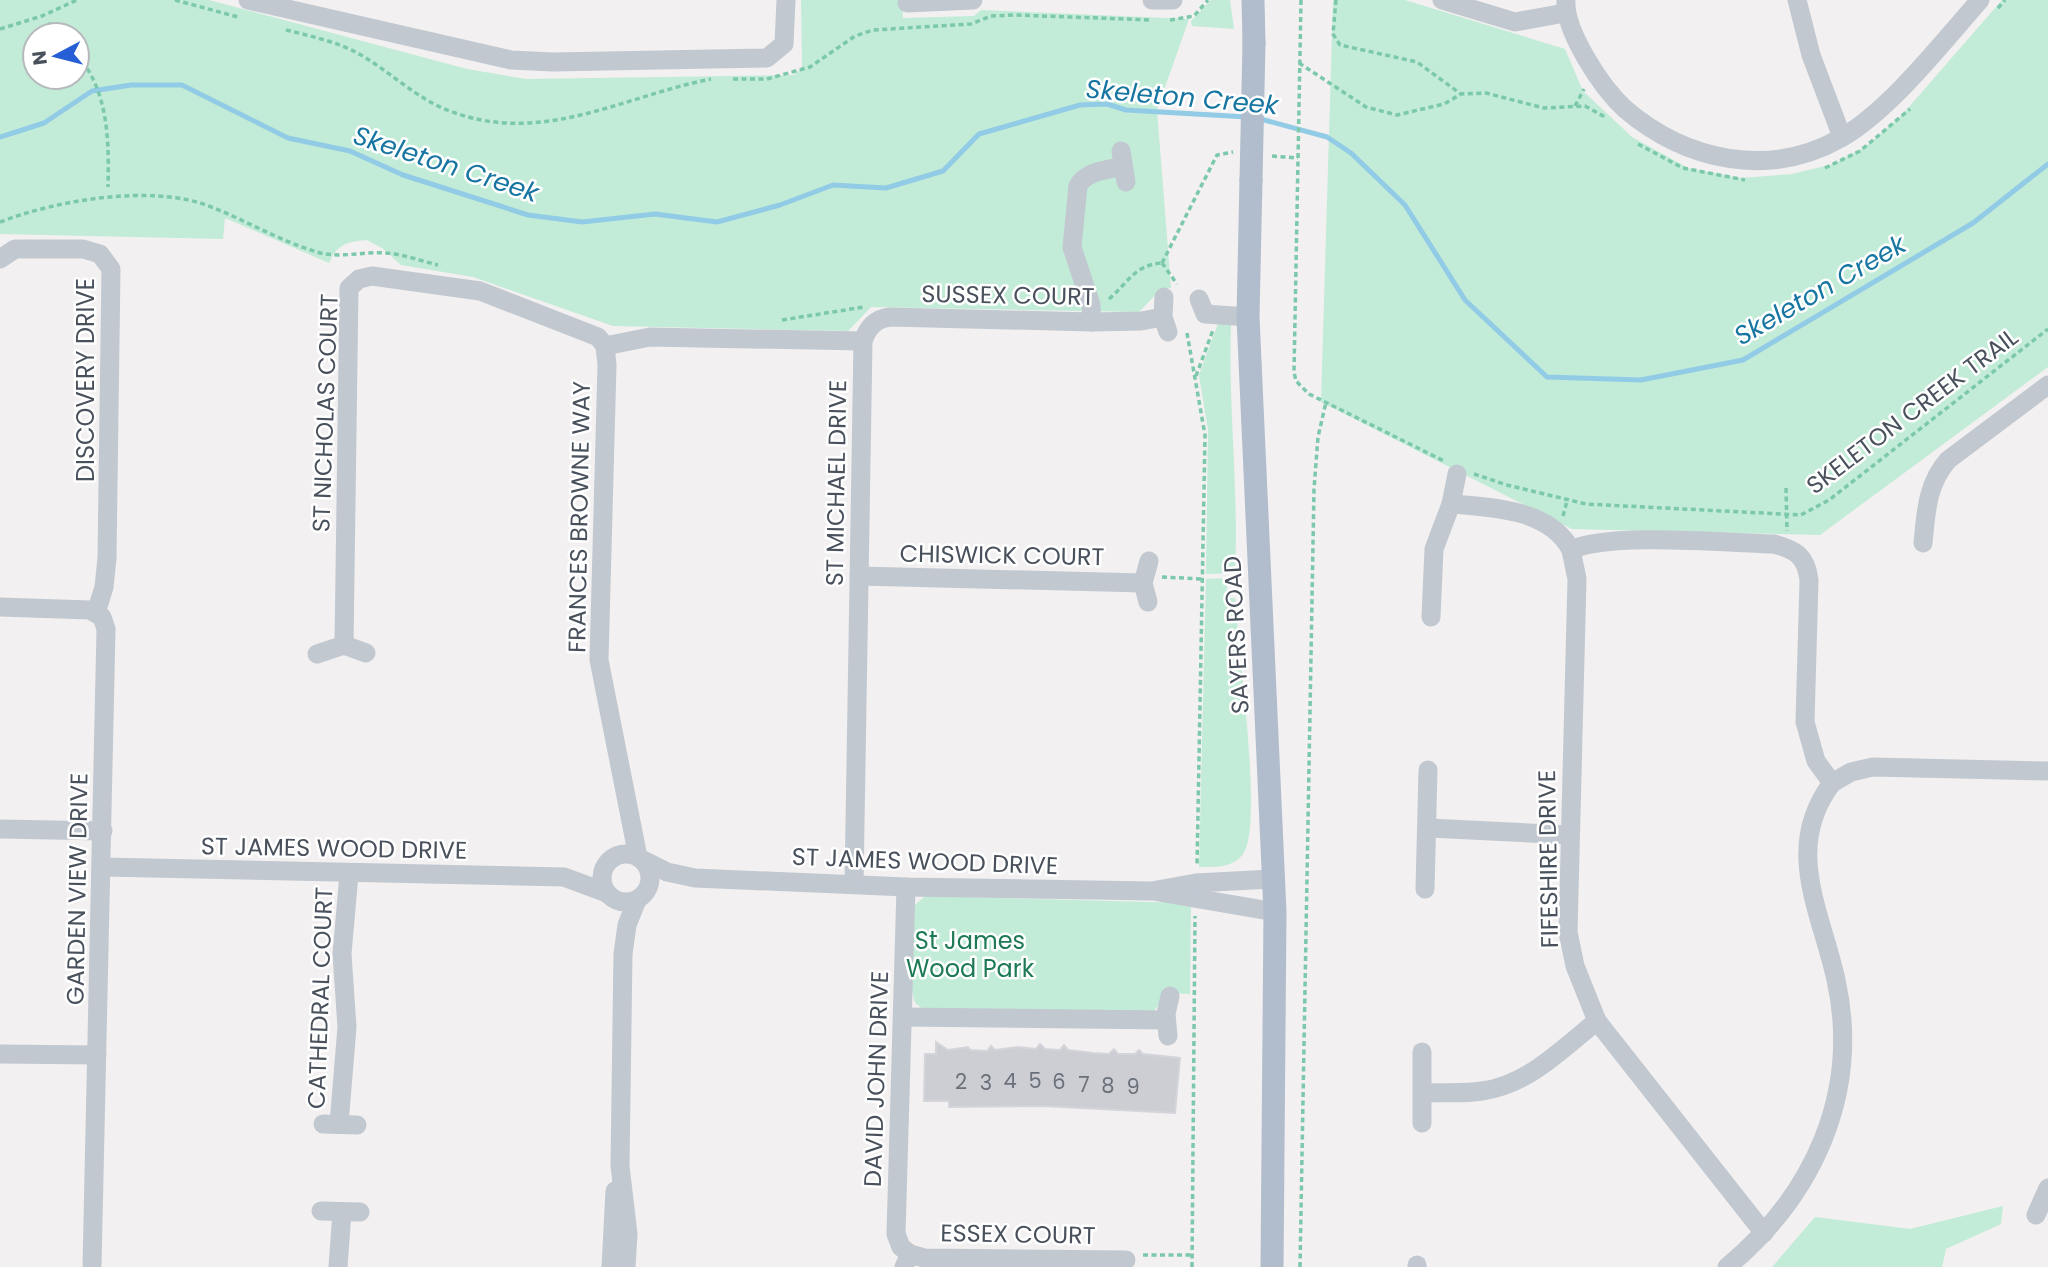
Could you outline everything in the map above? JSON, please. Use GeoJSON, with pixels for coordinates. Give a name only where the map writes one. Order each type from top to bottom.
{"type":"FeatureCollection","features":[{"type":"Feature","properties":{"kind":"main road","name":"SAYERS ROAD"},"geometry":{"type":"LineString","coordinates":[[1253,0],[1248,317],[1275,912],[1272,1267]]}},
{"type":"Feature","properties":{"kind":"street"},"geometry":{"type":"LineString","coordinates":[[248,0],[511,60],[553,62],[767,58],[780,50],[786,38],[786,0]]}},
{"type":"Feature","properties":{"kind":"street"},"geometry":{"type":"LineString","coordinates":[[907,3],[973,0]]}},
{"type":"Feature","properties":{"kind":"street"},"geometry":{"type":"LineString","coordinates":[[1152,0],[1173,0]]}},
{"type":"Feature","properties":{"kind":"street"},"geometry":{"type":"LineString","coordinates":[[1442,0],[1515,22],[1565,7],[1579,43],[1618,103],[1664,138],[1724,160],[1760,161],[1813,150],[1842,137],[1899,91],[1980,0]]}},
{"type":"Feature","properties":{"kind":"street"},"geometry":{"type":"LineString","coordinates":[[1797,0],[1811,55],[1842,137]]}},
{"type":"Feature","properties":{"kind":"street"},"geometry":{"type":"LineString","coordinates":[[1092,322],[1091,304],[1072,247],[1078,187],[1082,179],[1091,174],[1123,167]]}},
{"type":"Feature","properties":{"kind":"street","name":"DISCOVERY DRIVE"},"geometry":{"type":"LineString","coordinates":[[0,259],[15,249],[83,249],[100,254],[111,269],[107,558],[104,587],[96,612]]}},
{"type":"Feature","properties":{"kind":"street","name":"ST NICHOLAS COURT"},"geometry":{"type":"LineString","coordinates":[[344,645],[348,293],[351,286],[359,279],[372,276],[480,291],[598,337],[605,346]]}},
{"type":"Feature","properties":{"kind":"street"},"geometry":{"type":"LineString","coordinates":[[1177,311],[1248,317]]}},
{"type":"Feature","properties":{"kind":"street","name":"SUSSEX COURT"},"geometry":{"type":"LineString","coordinates":[[863,341],[871,325],[879,319],[890,317],[1141,321],[1177,311]]}},
{"type":"Feature","properties":{"kind":"street"},"geometry":{"type":"LineString","coordinates":[[605,346],[650,337],[863,341]]}},
{"type":"Feature","properties":{"kind":"street","name":"ST MICHAEL DRIVE"},"geometry":{"type":"LineString","coordinates":[[854,884],[863,341]]}},
{"type":"Feature","properties":{"kind":"street","name":"FRANCES BROWNE WAY"},"geometry":{"type":"LineString","coordinates":[[605,346],[607,365],[599,660],[612,714],[627,812],[640,858]]}},
{"type":"Feature","properties":{"kind":"street"},"geometry":{"type":"LineString","coordinates":[[1923,543],[1930,488],[1937,472],[1948,460],[2048,385]]}},
{"type":"Feature","properties":{"kind":"street"},"geometry":{"type":"LineString","coordinates":[[1431,617],[1434,550],[1451,504],[1458,469]]}},
{"type":"Feature","properties":{"kind":"street"},"geometry":{"type":"LineString","coordinates":[[1451,504],[1501,508],[1536,519],[1566,541],[1571,550],[1583,544],[1612,541],[1774,544],[1793,550],[1807,564],[1809,580],[1805,722],[1816,761],[1832,783]]}},
{"type":"Feature","properties":{"kind":"street","name":"FIFESHIRE DRIVE"},"geometry":{"type":"LineString","coordinates":[[1571,550],[1577,579],[1568,932],[1575,967],[1597,1021],[1764,1233]]}},
{"type":"Feature","properties":{"kind":"street"},"geometry":{"type":"LineString","coordinates":[[1145,573],[1147,602]]}},
{"type":"Feature","properties":{"kind":"street","name":"CHISWICK COURT"},"geometry":{"type":"LineString","coordinates":[[859,576],[1145,573]]}},
{"type":"Feature","properties":{"kind":"street"},"geometry":{"type":"LineString","coordinates":[[0,607],[96,612]]}},
{"type":"Feature","properties":{"kind":"street","name":"GARDEN VIEW DRIVE"},"geometry":{"type":"LineString","coordinates":[[92,1267],[107,640],[103,619],[96,612]]}},
{"type":"Feature","properties":{"kind":"street"},"geometry":{"type":"LineString","coordinates":[[317,654],[344,645],[366,653]]}},
{"type":"Feature","properties":{"kind":"street"},"geometry":{"type":"LineString","coordinates":[[1727,1267],[1764,1233],[1793,1199],[1807,1176],[1830,1121],[1840,1076],[1840,1003],[1815,906],[1807,857],[1811,818],[1832,783],[1851,772],[1872,767],[2048,771]]}},
{"type":"Feature","properties":{"kind":"street"},"geometry":{"type":"LineString","coordinates":[[1425,890],[1429,828],[1428,770]]}},
{"type":"Feature","properties":{"kind":"street","name":"FRANCES BROWNE WAY"},"geometry":{"type":"LineString","coordinates":[[610,860],[624,835],[627,812]]}},
{"type":"Feature","properties":{"kind":"street"},"geometry":{"type":"LineString","coordinates":[[1429,828],[1569,835]]}},
{"type":"Feature","properties":{"kind":"street"},"geometry":{"type":"LineString","coordinates":[[0,829],[103,831]]}},
{"type":"Feature","properties":{"kind":"street"},"geometry":{"type":"LineString","coordinates":[[623,954],[602,874],[610,860],[625,854],[640,858],[650,878],[627,925],[623,954],[621,1166],[628,1234],[626,1267]]}},
{"type":"Feature","properties":{"kind":"street","name":"ST JAMES WOOD DRIVE"},"geometry":{"type":"LineString","coordinates":[[640,858],[667,872],[695,878],[906,887],[1196,891],[1274,879]]}},
{"type":"Feature","properties":{"kind":"street","name":"ST JAMES WOOD DRIVE"},"geometry":{"type":"LineString","coordinates":[[564,877],[610,860]]}},
{"type":"Feature","properties":{"kind":"street","name":"ST JAMES WOOD DRIVE"},"geometry":{"type":"LineString","coordinates":[[103,867],[564,877],[609,895]]}},
{"type":"Feature","properties":{"kind":"street","name":"CATHEDRAL COURT"},"geometry":{"type":"LineString","coordinates":[[340,1124],[347,1027],[342,954],[349,874]]}},
{"type":"Feature","properties":{"kind":"street","name":"ST JAMES WOOD DRIVE"},"geometry":{"type":"LineString","coordinates":[[640,898],[667,884],[695,878]]}},
{"type":"Feature","properties":{"kind":"street","name":"DAVID JOHN DRIVE"},"geometry":{"type":"LineString","coordinates":[[906,887],[896,1234],[907,1260]]}},
{"type":"Feature","properties":{"kind":"street","name":"ST JAMES WOOD DRIVE"},"geometry":{"type":"LineString","coordinates":[[1196,891],[1275,912]]}},
{"type":"Feature","properties":{"kind":"street"},"geometry":{"type":"LineString","coordinates":[[609,895],[624,902],[640,898]]}},
{"type":"Feature","properties":{"kind":"street"},"geometry":{"type":"LineString","coordinates":[[903,1017],[1167,1028],[1170,996]]}},
{"type":"Feature","properties":{"kind":"street"},"geometry":{"type":"LineString","coordinates":[[1423,1093],[1482,1091],[1505,1086],[1534,1071],[1597,1021]]}},
{"type":"Feature","properties":{"kind":"street"},"geometry":{"type":"LineString","coordinates":[[1422,1052],[1422,1123]]}},
{"type":"Feature","properties":{"kind":"street"},"geometry":{"type":"LineString","coordinates":[[0,1054],[97,1055]]}},
{"type":"Feature","properties":{"kind":"street"},"geometry":{"type":"LineString","coordinates":[[611,1267],[612,1228],[621,1166]]}},
{"type":"Feature","properties":{"kind":"street"},"geometry":{"type":"LineString","coordinates":[[2036,1215],[2048,1188]]}},
{"type":"Feature","properties":{"kind":"street"},"geometry":{"type":"LineString","coordinates":[[321,1211],[351,1212],[340,1246],[338,1267]]}},
{"type":"Feature","properties":{"kind":"street","name":"ESSEX COURT"},"geometry":{"type":"LineString","coordinates":[[907,1260],[1128,1256]]}},
{"type":"Feature","properties":{"kind":"path"},"geometry":{"type":"LineString","coordinates":[[0,29],[42,16],[77,0]]}},
{"type":"Feature","properties":{"kind":"path","name":"SKELETON CREEK TRAIL"},"geometry":{"type":"LineString","coordinates":[[1301,0],[1294,372],[1301,387],[1326,402],[1458,469],[1507,485],[1586,504],[1801,515],[1829,500],[2048,329]]}},
{"type":"Feature","properties":{"kind":"path"},"geometry":{"type":"LineString","coordinates":[[1336,0],[1334,34],[1340,45],[1417,62],[1461,94]]}},
{"type":"Feature","properties":{"kind":"path"},"geometry":{"type":"LineString","coordinates":[[91,83],[104,109],[109,148],[108,187]]}},
{"type":"Feature","properties":{"kind":"path"},"geometry":{"type":"LineString","coordinates":[[1192,1267],[1205,435],[1195,377],[1177,311],[1174,278],[1162,263],[1217,155],[1246,153]]}},
{"type":"Feature","properties":{"kind":"path"},"geometry":{"type":"LineString","coordinates":[[1259,154],[1298,155]]}},
{"type":"Feature","properties":{"kind":"path"},"geometry":{"type":"LineString","coordinates":[[0,222],[19,214],[110,195],[178,199],[209,206],[318,253],[352,256],[388,253],[451,268]]}},
{"type":"Feature","properties":{"kind":"path"},"geometry":{"type":"LineString","coordinates":[[1195,377],[1219,316]]}},
{"type":"Feature","properties":{"kind":"path"},"geometry":{"type":"LineString","coordinates":[[1300,1267],[1314,489],[1318,437],[1326,402]]}},
{"type":"Feature","properties":{"kind":"path"},"geometry":{"type":"LineString","coordinates":[[1786,488],[1793,550]]}},
{"type":"Feature","properties":{"kind":"path"},"geometry":{"type":"LineString","coordinates":[[1145,573],[1202,579]]}},
{"type":"Feature","properties":{"kind":"path"},"geometry":{"type":"LineString","coordinates":[[1128,1256],[1192,1255]]}},
{"type":"Feature","properties":{"kind":"green space"},"geometry":{"type":"Polygon","coordinates":[[[0,0],[209,0],[467,69],[526,79],[794,75],[802,67],[801,0],[902,0],[903,18],[974,16],[981,10],[1189,19],[1157,110],[1171,288],[1162,288],[1139,312],[871,307],[848,331],[613,326],[473,277],[401,265],[382,248],[367,240],[354,241],[339,248],[329,263],[225,218],[223,239],[0,234],[0,0]]]}},
{"type":"Feature","properties":{"kind":"green space"},"geometry":{"type":"Polygon","coordinates":[[[1211,0],[1230,0],[1234,29],[1192,26],[1191,21],[1211,0]]]}},
{"type":"Feature","properties":{"kind":"green space"},"geometry":{"type":"Polygon","coordinates":[[[1333,0],[1405,0],[1565,49],[1583,91],[1632,137],[1688,168],[1740,178],[1792,174],[1833,164],[1865,147],[1902,115],[2002,0],[2048,0],[2048,367],[1820,535],[1572,529],[1321,402],[1333,0]]]}},
{"type":"Feature","properties":{"kind":"green space"},"geometry":{"type":"Polygon","coordinates":[[[1219,321],[1231,325],[1235,573],[1206,574],[1208,430],[1199,375],[1219,321]]]}},
{"type":"Feature","properties":{"kind":"green space"},"geometry":{"type":"Polygon","coordinates":[[[1227,578],[1227,598],[1235,598],[1248,732],[1251,809],[1249,837],[1243,854],[1234,862],[1223,866],[1199,867],[1206,579],[1227,578]]]}},
{"type":"Feature","properties":{"kind":"green space","name":"St James Wood Park"},"geometry":{"type":"Polygon","coordinates":[[[925,896],[1191,903],[1190,994],[1167,993],[1154,1011],[923,1008],[916,1004],[913,995],[912,956],[914,906],[925,896]]]}},
{"type":"Feature","properties":{"kind":"green space"},"geometry":{"type":"Polygon","coordinates":[[[2003,1206],[2001,1224],[1946,1249],[1942,1267],[1772,1267],[1815,1217],[1910,1229],[2003,1206]]]}},
{"type":"Feature","properties":{"kind":"building"},"geometry":{"type":"Polygon","coordinates":[[[936,1042],[948,1050],[968,1047],[970,1050],[987,1051],[991,1046],[995,1050],[1018,1047],[1036,1049],[1040,1044],[1045,1049],[1060,1050],[1064,1045],[1068,1050],[1109,1054],[1114,1049],[1118,1054],[1135,1054],[1139,1050],[1143,1054],[1180,1058],[1175,1113],[1042,1106],[949,1107],[949,1101],[924,1101],[925,1054],[936,1054],[936,1042]]]}},
{"type":"Feature","properties":{"kind":"waterway","name":"Skeleton Creek"},"geometry":{"type":"LineString","coordinates":[[0,137],[44,123],[92,91],[131,85],[182,85],[288,138],[350,151],[403,175],[528,215],[582,222],[655,214],[717,222],[780,205],[833,185],[886,188],[943,171],[979,134],[1080,105],[1107,104],[1126,110],[1247,117]]}},
{"type":"Feature","properties":{"kind":"waterway","name":"Skeleton Creek"},"geometry":{"type":"LineString","coordinates":[[1257,118],[1327,137],[1351,153],[1405,205],[1465,300],[1547,377],[1641,380],[1743,360],[1973,223],[2048,164]]}}]}
